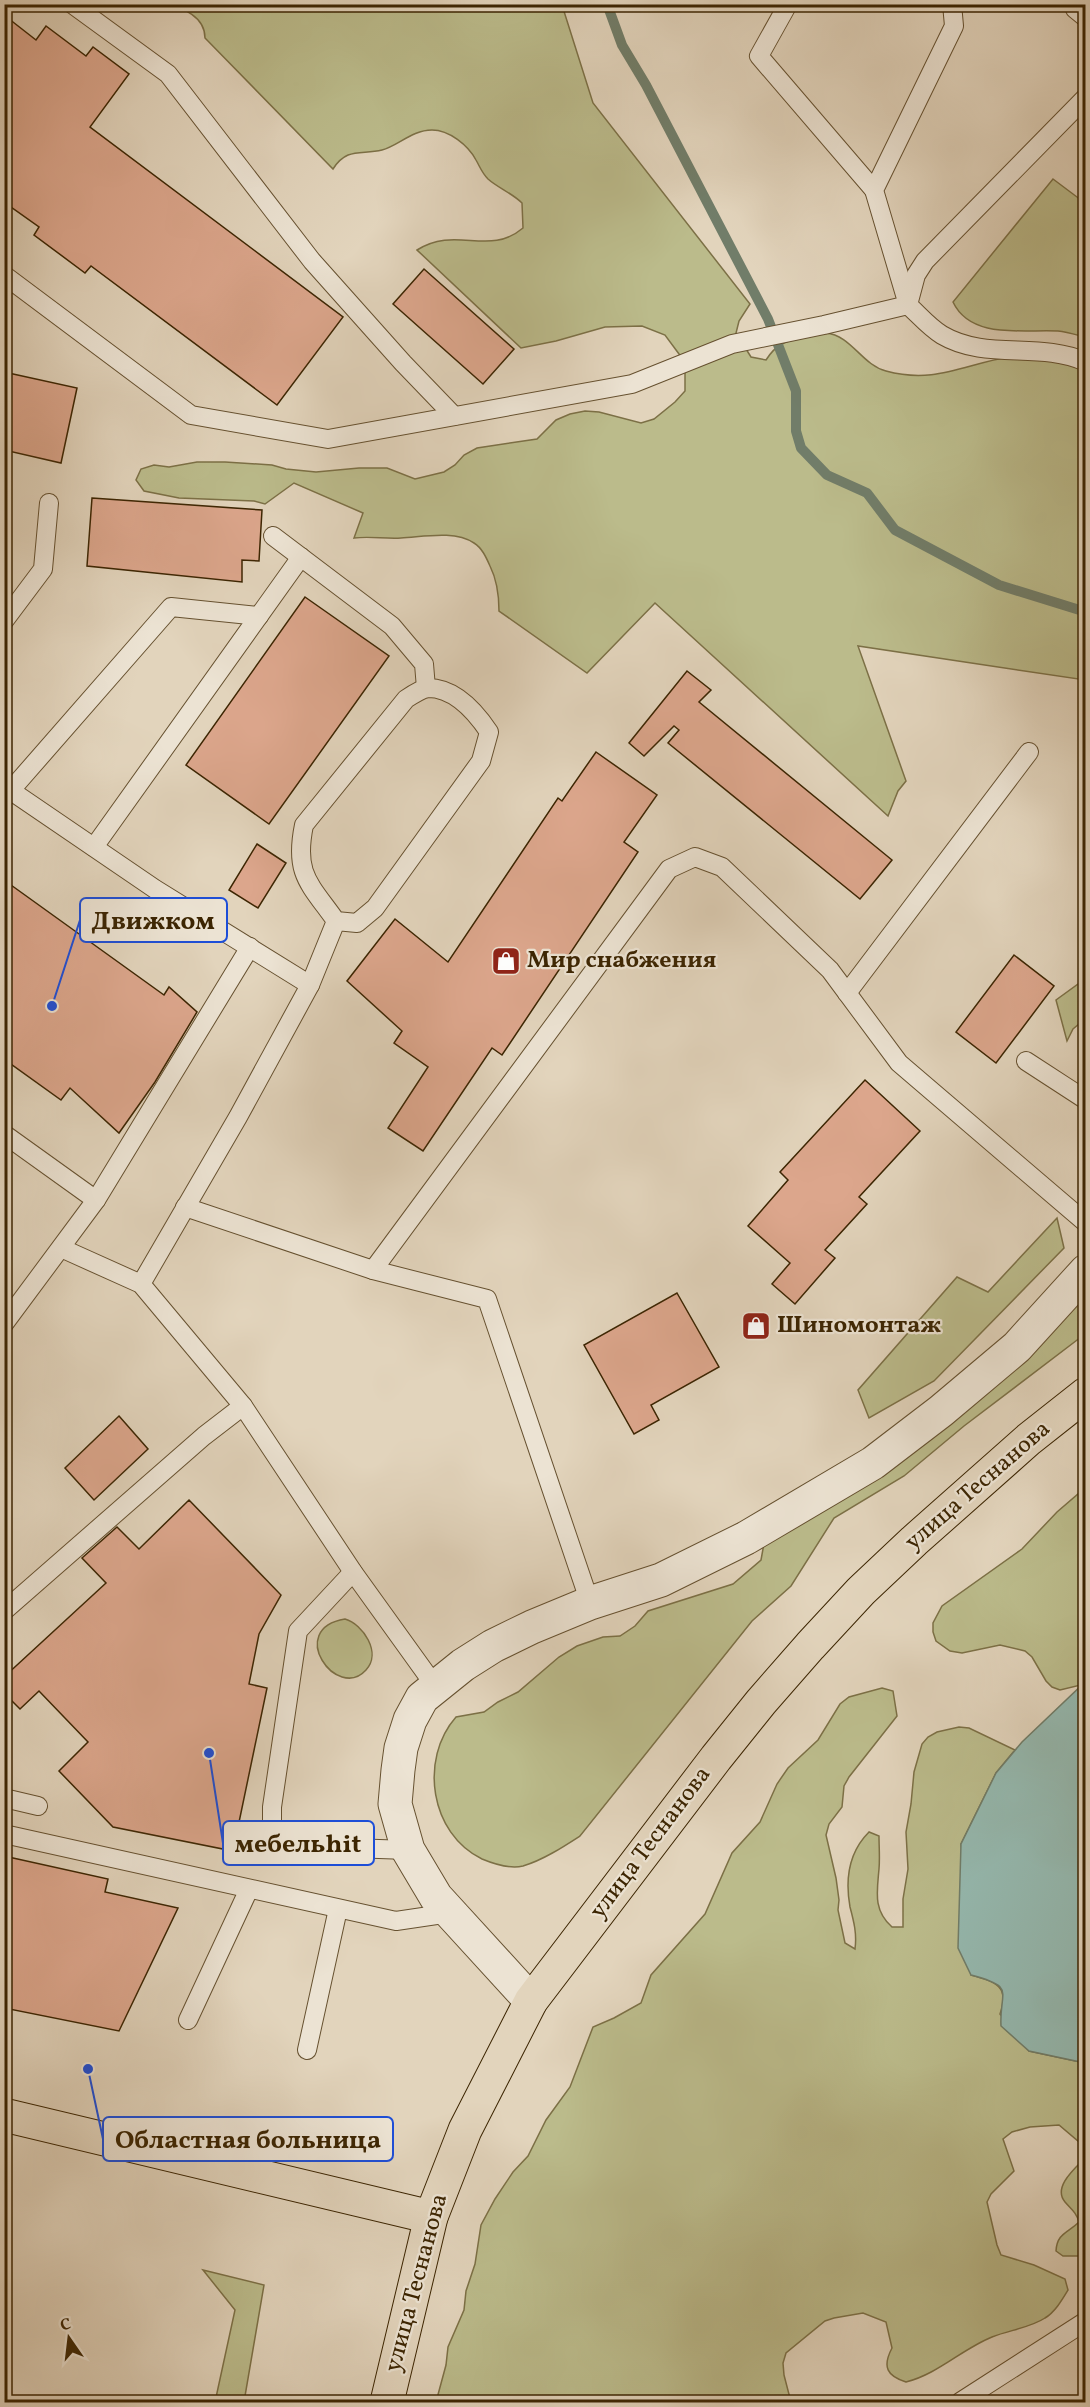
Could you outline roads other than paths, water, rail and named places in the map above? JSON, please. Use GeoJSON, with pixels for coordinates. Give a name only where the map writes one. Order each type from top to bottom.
{"type":"FeatureCollection","features":[{"type":"Feature","properties":{"kind":"main road","name":"улица Теснанова"},"geometry":{"type":"LineString","coordinates":[[387,2403],[431,2217],[465,2130],[531,2001],[716,1758],[810,1646],[861,1591],[914,1541],[1029,1439],[1086,1394]]}},
{"type":"Feature","properties":{"kind":"main road"},"geometry":{"type":"LineString","coordinates":[[4,2115],[431,2217]]}},
{"type":"Feature","properties":{"kind":"street"},"geometry":{"type":"LineString","coordinates":[[531,2001],[436,1897],[408,1850],[395,1804],[401,1748],[416,1708],[435,1686],[493,1646],[590,1603],[661,1580],[746,1538],[873,1463],[941,1411],[1017,1347],[1086,1271]]}},
{"type":"Feature","properties":{"kind":"lane"},"geometry":{"type":"LineString","coordinates":[[72,4],[168,74],[312,261],[403,363],[454,416]]}},
{"type":"Feature","properties":{"kind":"lane"},"geometry":{"type":"LineString","coordinates":[[788,4],[759,56],[874,190],[908,305],[942,335],[980,349],[1026,349],[1070,355],[1086,362]]}},
{"type":"Feature","properties":{"kind":"lane"},"geometry":{"type":"LineString","coordinates":[[874,190],[954,26],[952,4]]}},
{"type":"Feature","properties":{"kind":"lane"},"geometry":{"type":"LineString","coordinates":[[1075,4],[1075,9],[1086,18]]}},
{"type":"Feature","properties":{"kind":"lane"},"geometry":{"type":"LineString","coordinates":[[908,305],[916,274],[925,261],[1086,97]]}},
{"type":"Feature","properties":{"kind":"lane"},"geometry":{"type":"LineString","coordinates":[[4,275],[191,415],[328,439],[632,384],[732,344],[908,305]]}},
{"type":"Feature","properties":{"kind":"lane"},"geometry":{"type":"LineString","coordinates":[[4,621],[43,569],[49,503]]}},
{"type":"Feature","properties":{"kind":"lane"},"geometry":{"type":"LineString","coordinates":[[273,536],[392,626],[424,664],[426,688]]}},
{"type":"Feature","properties":{"kind":"lane"},"geometry":{"type":"LineString","coordinates":[[94,847],[301,557]]}},
{"type":"Feature","properties":{"kind":"lane"},"geometry":{"type":"LineString","coordinates":[[259,616],[171,608],[8,788],[155,889],[310,985]]}},
{"type":"Feature","properties":{"kind":"lane"},"geometry":{"type":"LineString","coordinates":[[426,688],[448,691],[475,712],[489,732],[482,761],[375,908],[357,923],[336,921],[303,875],[299,847],[304,825],[406,699],[426,688]]}},
{"type":"Feature","properties":{"kind":"lane"},"geometry":{"type":"LineString","coordinates":[[847,993],[1029,752]]}},
{"type":"Feature","properties":{"kind":"lane"},"geometry":{"type":"LineString","coordinates":[[373,1270],[669,869],[695,857],[722,867],[830,970],[899,1063],[1086,1222]]}},
{"type":"Feature","properties":{"kind":"lane"},"geometry":{"type":"LineString","coordinates":[[141,1284],[238,1117],[310,985],[336,921]]}},
{"type":"Feature","properties":{"kind":"lane"},"geometry":{"type":"LineString","coordinates":[[4,1324],[96,1200],[250,946]]}},
{"type":"Feature","properties":{"kind":"lane"},"geometry":{"type":"LineString","coordinates":[[1026,1061],[1086,1100]]}},
{"type":"Feature","properties":{"kind":"lane"},"geometry":{"type":"LineString","coordinates":[[4,1134],[96,1200]]}},
{"type":"Feature","properties":{"kind":"lane"},"geometry":{"type":"LineString","coordinates":[[186,1208],[373,1270],[487,1299],[590,1603]]}},
{"type":"Feature","properties":{"kind":"lane"},"geometry":{"type":"LineString","coordinates":[[61,1248],[141,1284],[243,1406],[353,1572],[435,1686]]}},
{"type":"Feature","properties":{"kind":"lane"},"geometry":{"type":"LineString","coordinates":[[4,1611],[204,1436],[243,1406]]}},
{"type":"Feature","properties":{"kind":"lane"},"geometry":{"type":"LineString","coordinates":[[353,1572],[298,1631],[272,1807],[272,1830],[292,1846],[408,1850]]}},
{"type":"Feature","properties":{"kind":"lane"},"geometry":{"type":"LineString","coordinates":[[4,1798],[38,1806]]}},
{"type":"Feature","properties":{"kind":"lane"},"geometry":{"type":"LineString","coordinates":[[4,1834],[396,1922],[450,1913]]}},
{"type":"Feature","properties":{"kind":"lane"},"geometry":{"type":"LineString","coordinates":[[188,2020],[249,1889]]}},
{"type":"Feature","properties":{"kind":"lane"},"geometry":{"type":"LineString","coordinates":[[307,2050],[338,1909]]}},
{"type":"Feature","properties":{"kind":"lane"},"geometry":{"type":"LineString","coordinates":[[960,2403],[1086,2321]]}},
{"type":"Feature","properties":{"kind":"water"},"geometry":{"type":"Polygon","coordinates":[[[1084,1683],[1086,1684],[1085,2063],[1029,2051],[1001,2026],[1003,1998],[1000,1987],[971,1975],[958,1948],[961,1844],[996,1773],[1022,1742],[1084,1683]]]}},
{"type":"Feature","properties":{"kind":"waterway"},"geometry":{"type":"LineString","coordinates":[[607,4],[622,45],[646,85],[768,319],[796,391],[796,431],[801,448],[827,475],[867,493],[895,530],[999,585],[1086,612]]}},
{"type":"Feature","properties":{"kind":"place","name":"Мир снабжения"},"geometry":{"type":"Point","coordinates":[506,961]}},
{"type":"Feature","properties":{"kind":"place","name":"Движком"},"geometry":{"type":"Point","coordinates":[52,1006]}},
{"type":"Feature","properties":{"kind":"place","name":"Шиномонтаж"},"geometry":{"type":"Point","coordinates":[756,1326]}},
{"type":"Feature","properties":{"kind":"place","name":"мебельhit"},"geometry":{"type":"Point","coordinates":[209,1753]}},
{"type":"Feature","properties":{"kind":"place","name":"Областная больница"},"geometry":{"type":"Point","coordinates":[88,2069]}}]}
